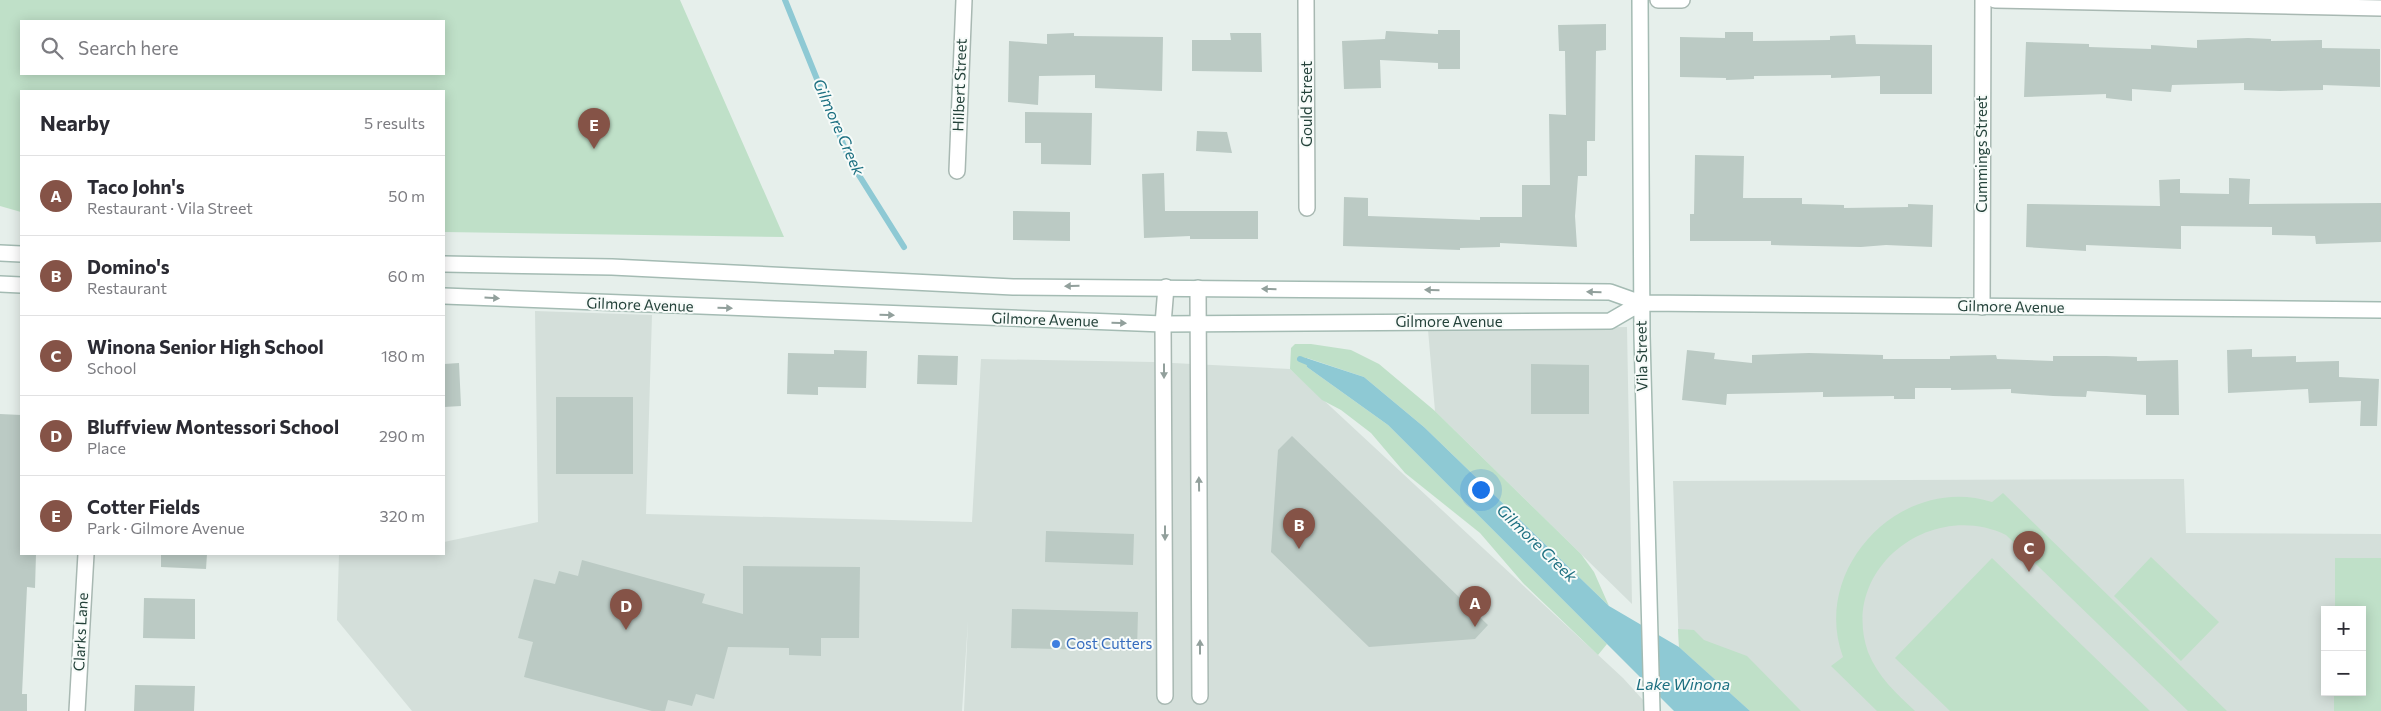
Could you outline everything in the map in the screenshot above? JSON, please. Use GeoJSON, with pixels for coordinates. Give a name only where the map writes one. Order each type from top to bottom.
{"type":"FeatureCollection","features":[{"type":"Feature","properties":{"kind":"street","name":"Hilbert Street"},"geometry":{"type":"LineString","coordinates":[[957,171],[964,0]]}},
{"type":"Feature","properties":{"kind":"street","name":"Gould Street"},"geometry":{"type":"LineString","coordinates":[[1306,0],[1307,208]]}},
{"type":"Feature","properties":{"kind":"street","name":"Vila Street"},"geometry":{"type":"LineString","coordinates":[[1640,0],[1641,303],[1647,584],[1652,711]]}},
{"type":"Feature","properties":{"kind":"street"},"geometry":{"type":"LineString","coordinates":[[1658,0],[1682,0]]}},
{"type":"Feature","properties":{"kind":"street","name":"Cummings Street"},"geometry":{"type":"LineString","coordinates":[[1982,0],[1982,307]]}},
{"type":"Feature","properties":{"kind":"street"},"geometry":{"type":"LineString","coordinates":[[1995,0],[2381,8]]}},
{"type":"Feature","properties":{"kind":"street"},"geometry":{"type":"LineString","coordinates":[[0,254],[20,254]]}},
{"type":"Feature","properties":{"kind":"street","name":"Gilmore Avenue"},"geometry":{"type":"LineString","coordinates":[[445,264],[612,267],[1012,287],[1610,292],[1641,303],[2381,310]]}},
{"type":"Feature","properties":{"kind":"street"},"geometry":{"type":"LineString","coordinates":[[0,284],[20,285]]}},
{"type":"Feature","properties":{"kind":"street"},"geometry":{"type":"LineString","coordinates":[[1165,696],[1163,324],[1166,287]]}},
{"type":"Feature","properties":{"kind":"street"},"geometry":{"type":"LineString","coordinates":[[1198,288],[1200,696]]}},
{"type":"Feature","properties":{"kind":"street","name":"Gilmore Avenue"},"geometry":{"type":"LineString","coordinates":[[445,296],[1163,324],[1610,321],[1641,303]]}},
{"type":"Feature","properties":{"kind":"street","name":"Clarks Lane"},"geometry":{"type":"LineString","coordinates":[[77,711],[86,555]]}},
{"type":"Feature","properties":{"kind":"shaded area"},"geometry":{"type":"Polygon","coordinates":[[[535,311],[652,315],[646,514],[972,522],[981,359],[1153,362],[1290,369],[1623,678],[1653,711],[964,711],[968,621],[962,711],[412,711],[337,620],[339,555],[445,555],[445,542],[538,522],[535,311]]]}},
{"type":"Feature","properties":{"kind":"shaded area"},"geometry":{"type":"Polygon","coordinates":[[[1627,327],[1632,604],[1435,411],[1428,330],[1627,327]]]}},
{"type":"Feature","properties":{"kind":"shaded area"},"geometry":{"type":"Polygon","coordinates":[[[2184,479],[2186,533],[2381,534],[2381,711],[1750,711],[1679,647],[1673,481],[2184,479]]]}},
{"type":"Feature","properties":{"kind":"green space"},"geometry":{"type":"Polygon","coordinates":[[[0,0],[680,0],[784,237],[445,232],[445,90],[20,90],[20,212],[0,206],[0,0]]]}},
{"type":"Feature","properties":{"kind":"green space"},"geometry":{"type":"Polygon","coordinates":[[[1295,344],[1311,344],[1351,350],[1379,364],[1435,411],[1581,554],[1594,572],[1609,606],[1424,427],[1364,377],[1307,358],[1307,367],[1388,425],[1607,644],[1598,655],[1523,583],[1480,533],[1405,473],[1371,433],[1341,410],[1322,400],[1290,369],[1291,348],[1295,344]]]}},
{"type":"Feature","properties":{"kind":"green space"},"geometry":{"type":"Polygon","coordinates":[[[2003,493],[2227,711],[2188,711],[2006,535],[1977,526],[1949,526],[1922,534],[1898,549],[1879,569],[1867,594],[1863,622],[1868,652],[1882,677],[1915,711],[1877,711],[1831,666],[1843,657],[1836,624],[1840,591],[1852,561],[1871,535],[1897,515],[1926,501],[1958,497],[1992,502],[2003,493]]]}},
{"type":"Feature","properties":{"kind":"green space"},"geometry":{"type":"Polygon","coordinates":[[[2151,557],[2219,622],[2181,661],[2114,596],[2151,557]]]}},
{"type":"Feature","properties":{"kind":"green space"},"geometry":{"type":"Polygon","coordinates":[[[1992,558],[2150,711],[1950,711],[1895,658],[1992,558]]]}},
{"type":"Feature","properties":{"kind":"green space"},"geometry":{"type":"Polygon","coordinates":[[[2335,558],[2381,558],[2381,711],[2334,711],[2334,696],[2366,696],[2366,606],[2335,606],[2335,558]]]}},
{"type":"Feature","properties":{"kind":"green space"},"geometry":{"type":"Polygon","coordinates":[[[1678,629],[1694,630],[1704,640],[1747,656],[1801,711],[1750,711],[1679,647],[1678,629]]]}},
{"type":"Feature","properties":{"kind":"water","name":"Lake Winona"},"geometry":{"type":"Polygon","coordinates":[[[1306,358],[1364,377],[1424,427],[1609,606],[1679,647],[1750,711],[1674,711],[1388,425],[1307,367],[1306,358]]]}},
{"type":"Feature","properties":{"kind":"building"},"geometry":{"type":"Polygon","coordinates":[[[1606,24],[1606,50],[1596,51],[1595,141],[1587,141],[1587,176],[1578,176],[1575,216],[1577,247],[1500,243],[1500,247],[1460,248],[1460,250],[1343,246],[1344,197],[1368,198],[1368,216],[1480,220],[1480,217],[1522,217],[1522,185],[1550,185],[1549,114],[1566,115],[1565,51],[1559,51],[1558,25],[1606,24]]]}},
{"type":"Feature","properties":{"kind":"building"},"geometry":{"type":"Polygon","coordinates":[[[1438,30],[1460,30],[1460,69],[1438,69],[1438,63],[1380,60],[1381,88],[1344,89],[1342,41],[1385,39],[1386,31],[1438,34],[1438,30]]]}},
{"type":"Feature","properties":{"kind":"building"},"geometry":{"type":"Polygon","coordinates":[[[1725,32],[1753,32],[1753,41],[1830,40],[1830,36],[1855,35],[1856,44],[1932,45],[1932,94],[1880,94],[1880,76],[1831,78],[1831,75],[1754,76],[1754,79],[1726,80],[1726,78],[1680,77],[1680,37],[1725,38],[1725,32]]]}},
{"type":"Feature","properties":{"kind":"building"},"geometry":{"type":"Polygon","coordinates":[[[1074,33],[1074,36],[1163,37],[1162,91],[1095,88],[1095,75],[1039,76],[1038,105],[1008,102],[1009,41],[1047,44],[1047,34],[1074,33]]]}},
{"type":"Feature","properties":{"kind":"building"},"geometry":{"type":"Polygon","coordinates":[[[1230,33],[1261,33],[1262,72],[1192,71],[1192,40],[1231,40],[1230,33]]]}},
{"type":"Feature","properties":{"kind":"building"},"geometry":{"type":"Polygon","coordinates":[[[2271,39],[2271,41],[2322,40],[2322,48],[2380,49],[2380,87],[2323,85],[2323,90],[2280,91],[2244,90],[2244,83],[2172,85],[2171,92],[2132,89],[2132,101],[2106,98],[2106,94],[2024,97],[2026,42],[2089,44],[2089,47],[2151,49],[2151,45],[2197,48],[2197,40],[2271,39]]]}},
{"type":"Feature","properties":{"kind":"building"},"geometry":{"type":"Polygon","coordinates":[[[1025,112],[1092,113],[1091,165],[1041,164],[1041,143],[1025,143],[1025,112]]]}},
{"type":"Feature","properties":{"kind":"building"},"geometry":{"type":"Polygon","coordinates":[[[1197,131],[1227,132],[1232,153],[1196,151],[1197,131]]]}},
{"type":"Feature","properties":{"kind":"building"},"geometry":{"type":"Polygon","coordinates":[[[1695,155],[1744,156],[1743,198],[1802,198],[1802,204],[1844,205],[1844,208],[1908,207],[1908,204],[1933,205],[1932,247],[1771,245],[1771,241],[1690,241],[1690,214],[1694,214],[1695,155]]]}},
{"type":"Feature","properties":{"kind":"building"},"geometry":{"type":"Polygon","coordinates":[[[1164,173],[1165,211],[1258,211],[1258,239],[1190,239],[1190,236],[1144,238],[1142,174],[1164,173]]]}},
{"type":"Feature","properties":{"kind":"building"},"geometry":{"type":"Polygon","coordinates":[[[2229,178],[2250,179],[2249,204],[2381,203],[2381,242],[2316,244],[2315,236],[2272,235],[2272,227],[2181,226],[2181,249],[2086,245],[2086,251],[2026,247],[2027,204],[2160,206],[2159,180],[2180,179],[2180,193],[2229,194],[2229,178]]]}},
{"type":"Feature","properties":{"kind":"building"},"geometry":{"type":"Polygon","coordinates":[[[1013,211],[1070,212],[1070,241],[1013,240],[1013,211]]]}},
{"type":"Feature","properties":{"kind":"building"},"geometry":{"type":"Polygon","coordinates":[[[2252,349],[2252,357],[2296,356],[2296,362],[2339,361],[2339,377],[2379,379],[2377,426],[2360,426],[2361,401],[2309,403],[2308,389],[2228,393],[2227,350],[2252,349]]]}},
{"type":"Feature","properties":{"kind":"building"},"geometry":{"type":"Polygon","coordinates":[[[834,350],[867,351],[866,388],[818,387],[818,395],[787,394],[788,353],[834,354],[834,350]]]}},
{"type":"Feature","properties":{"kind":"building"},"geometry":{"type":"Polygon","coordinates":[[[1687,350],[1715,353],[1714,359],[1752,363],[1752,355],[1809,353],[1883,355],[1883,359],[1950,359],[1950,356],[1996,355],[1997,359],[2053,361],[2053,356],[2137,357],[2137,361],[2178,360],[2179,415],[2146,415],[2146,395],[2087,391],[2086,397],[2011,393],[2011,389],[1951,390],[1951,388],[1915,388],[1915,399],[1894,399],[1894,396],[1823,397],[1823,392],[1727,394],[1726,405],[1682,400],[1687,350]]]}},
{"type":"Feature","properties":{"kind":"building"},"geometry":{"type":"Polygon","coordinates":[[[918,355],[958,356],[957,385],[917,384],[918,355]]]}},
{"type":"Feature","properties":{"kind":"building"},"geometry":{"type":"Polygon","coordinates":[[[459,363],[461,406],[445,407],[445,364],[459,363]]]}},
{"type":"Feature","properties":{"kind":"building"},"geometry":{"type":"Polygon","coordinates":[[[1531,364],[1589,365],[1589,414],[1531,414],[1531,364]]]}},
{"type":"Feature","properties":{"kind":"building"},"geometry":{"type":"Polygon","coordinates":[[[556,397],[633,397],[633,474],[556,474],[556,397]]]}},
{"type":"Feature","properties":{"kind":"building"},"geometry":{"type":"Polygon","coordinates":[[[0,414],[20,415],[20,555],[36,555],[35,588],[27,587],[22,694],[27,694],[27,711],[0,711],[0,414]]]}},
{"type":"Feature","properties":{"kind":"building"},"geometry":{"type":"Polygon","coordinates":[[[1292,436],[1488,625],[1475,639],[1369,647],[1271,552],[1278,450],[1292,436]]]}},
{"type":"Feature","properties":{"kind":"building"},"geometry":{"type":"Polygon","coordinates":[[[1046,531],[1134,534],[1133,565],[1045,562],[1046,531]]]}},
{"type":"Feature","properties":{"kind":"building"},"geometry":{"type":"Polygon","coordinates":[[[161,555],[207,555],[206,569],[161,567],[161,555]]]}},
{"type":"Feature","properties":{"kind":"building"},"geometry":{"type":"Polygon","coordinates":[[[582,560],[705,594],[702,603],[743,614],[743,566],[860,567],[859,638],[821,638],[821,656],[789,655],[789,648],[728,647],[714,699],[696,694],[692,706],[668,700],[665,711],[652,711],[524,677],[533,642],[518,638],[534,579],[555,584],[559,571],[578,576],[582,560]]]}},
{"type":"Feature","properties":{"kind":"building"},"geometry":{"type":"Polygon","coordinates":[[[144,598],[195,599],[195,639],[143,638],[144,598]]]}},
{"type":"Feature","properties":{"kind":"building"},"geometry":{"type":"Polygon","coordinates":[[[1012,609],[1138,612],[1137,651],[1011,648],[1012,609]]]}},
{"type":"Feature","properties":{"kind":"building"},"geometry":{"type":"Polygon","coordinates":[[[135,685],[195,686],[194,711],[134,711],[135,685]]]}},
{"type":"Feature","properties":{"kind":"waterway","name":"Gilmore Creek"},"geometry":{"type":"LineString","coordinates":[[785,0],[850,161],[904,247]]}},
{"type":"Feature","properties":{"kind":"waterway","name":"Gilmore Creek"},"geometry":{"type":"LineString","coordinates":[[1300,359],[1312,364]]}},
{"type":"Feature","properties":{"kind":"place","name":"Cotter Fields"},"geometry":{"type":"Point","coordinates":[594,149]}},
{"type":"Feature","properties":{"kind":"place","name":"Domino's"},"geometry":{"type":"Point","coordinates":[1299,549]}},
{"type":"Feature","properties":{"kind":"place","name":"Winona Senior High School"},"geometry":{"type":"Point","coordinates":[2029,572]}},
{"type":"Feature","properties":{"kind":"place","name":"Taco John's"},"geometry":{"type":"Point","coordinates":[1475,627]}},
{"type":"Feature","properties":{"kind":"place","name":"Bluffview Montessori School"},"geometry":{"type":"Point","coordinates":[626,630]}},
{"type":"Feature","properties":{"kind":"place","name":"Cost Cutters"},"geometry":{"type":"Point","coordinates":[1056,644]}}]}
